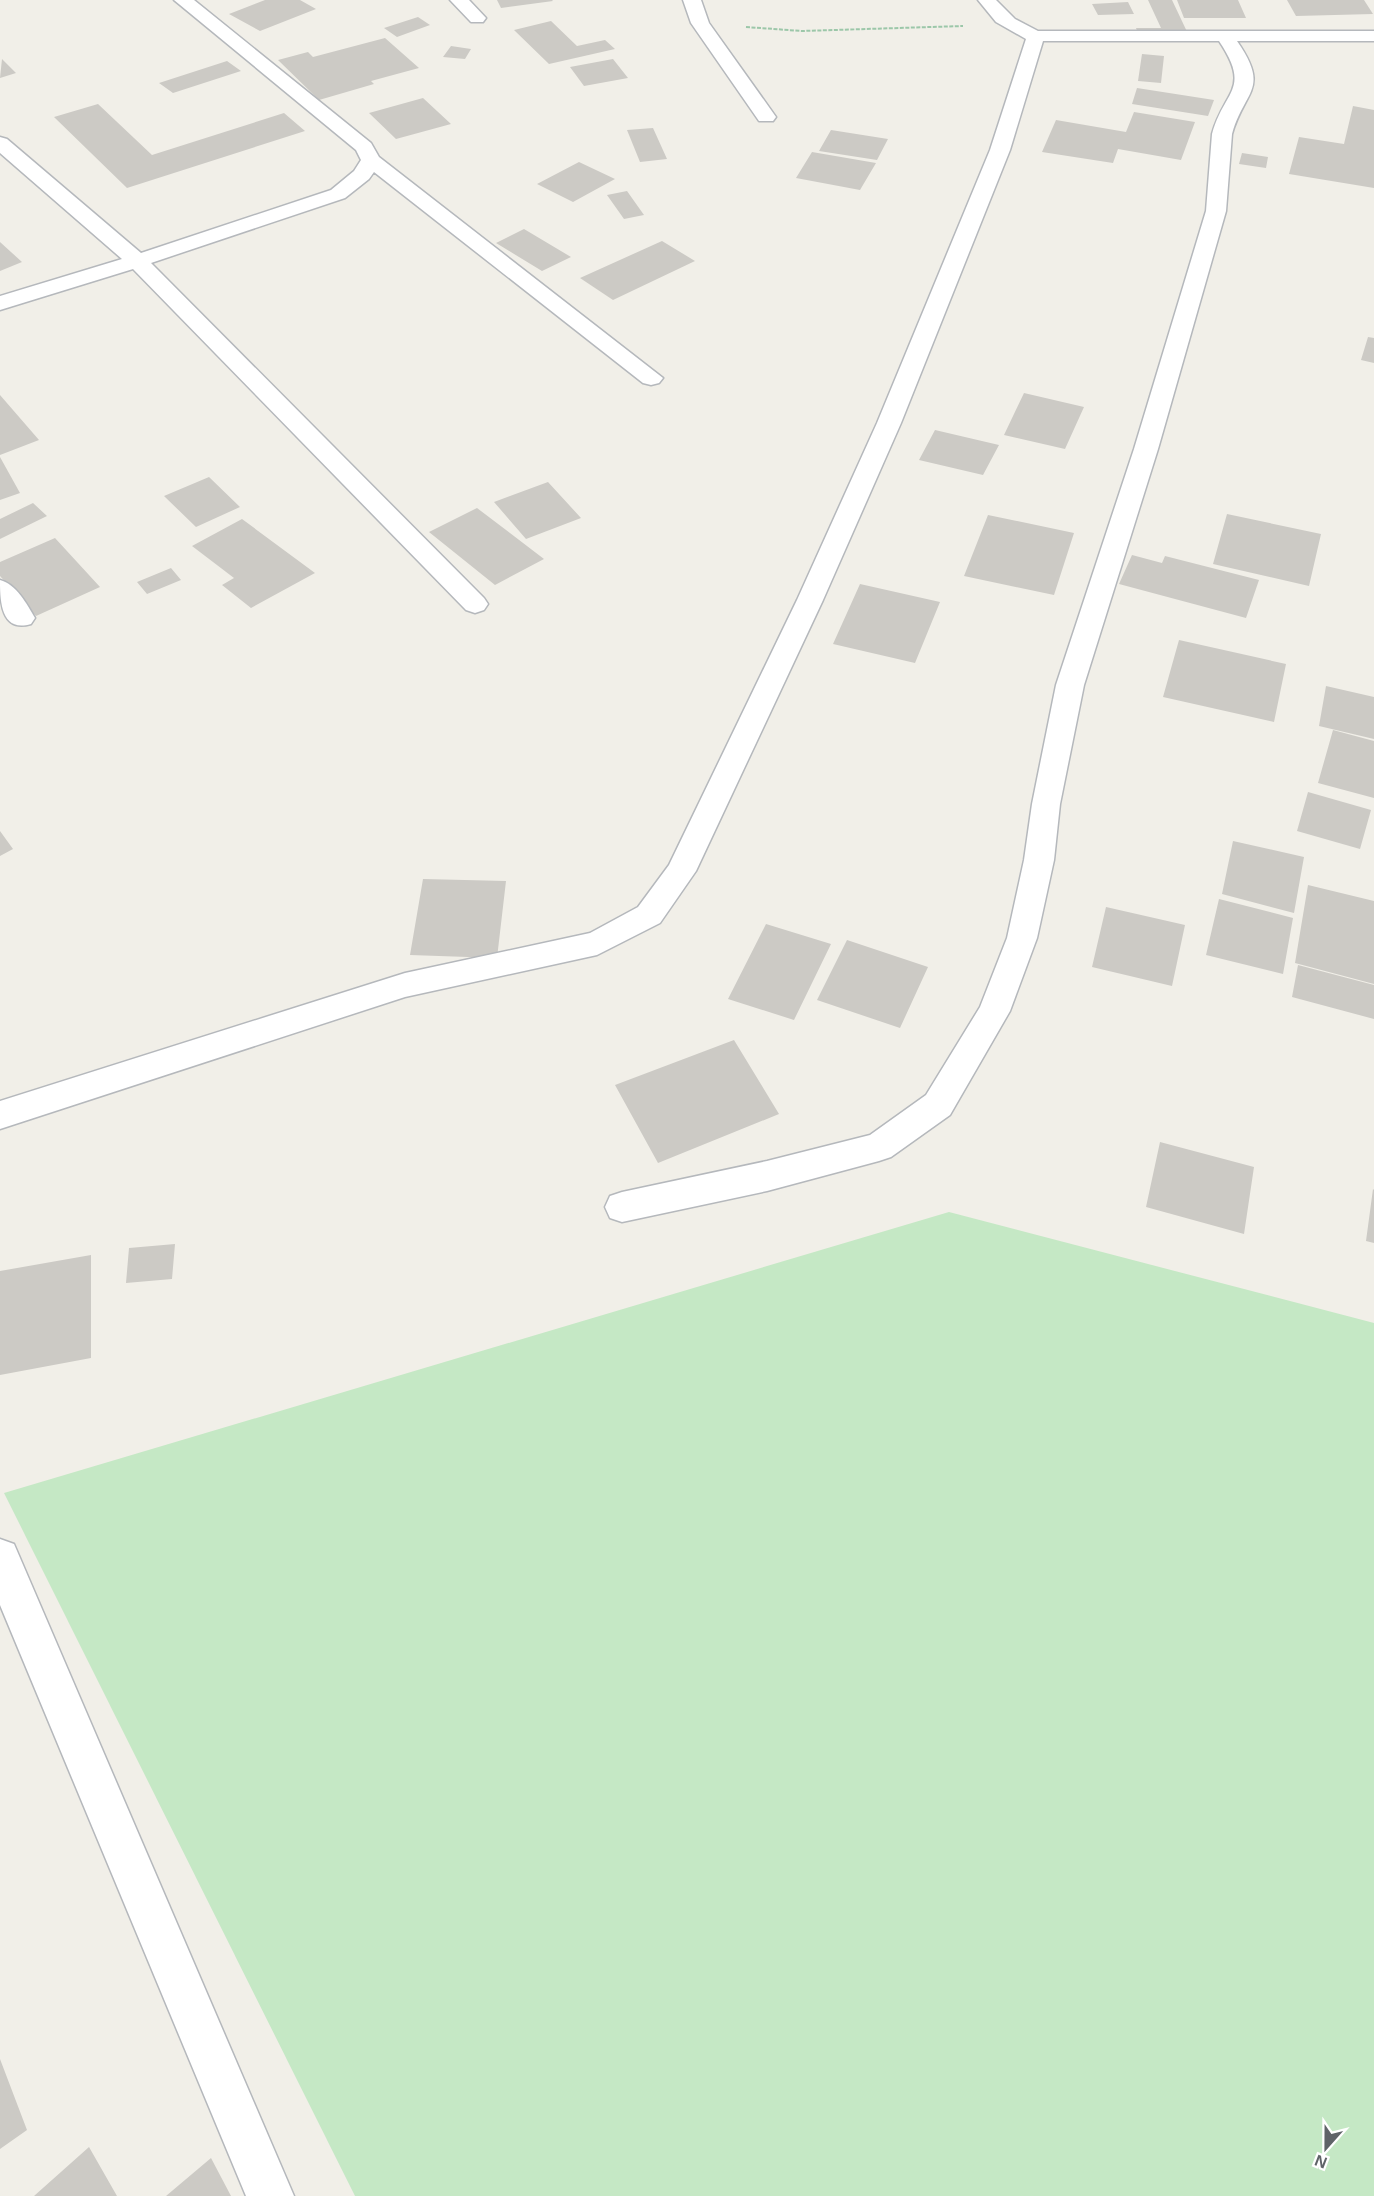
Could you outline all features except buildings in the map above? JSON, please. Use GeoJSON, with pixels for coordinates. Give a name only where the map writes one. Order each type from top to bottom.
{"type":"FeatureCollection","features":[{"type":"Feature","properties":{"kind":"street"},"geometry":{"type":"LineString","coordinates":[[183,0],[364,147],[370,160],[651,378]]}},
{"type":"Feature","properties":{"kind":"street"},"geometry":{"type":"LineString","coordinates":[[459,0],[477,18]]}},
{"type":"Feature","properties":{"kind":"street"},"geometry":{"type":"LineString","coordinates":[[692,0],[700,23],[766,117]]}},
{"type":"Feature","properties":{"kind":"street"},"geometry":{"type":"LineString","coordinates":[[987,0],[1009,25],[1036,36],[1374,36]]}},
{"type":"Feature","properties":{"kind":"street"},"geometry":{"type":"LineString","coordinates":[[0,1115],[405,985],[597,943],[650,915],[686,860],[810,600],[875,454],[1000,150],[1036,36]]}},
{"type":"Feature","properties":{"kind":"street"},"geometry":{"type":"LineString","coordinates":[[622,1207],[767,1176],[879,1147],[938,1105],[994,1011],[1022,938],[1039,860],[1046,804],[1070,685],[1149,438],[1216,211],[1222,134],[1242,94],[1245,75],[1240,59],[1225,37]]}},
{"type":"Feature","properties":{"kind":"street"},"geometry":{"type":"LineString","coordinates":[[0,143],[136,260],[475,604]]}},
{"type":"Feature","properties":{"kind":"street"},"geometry":{"type":"LineString","coordinates":[[0,303],[198,242],[338,194],[362,175],[370,160]]}},
{"type":"Feature","properties":{"kind":"street"},"geometry":{"type":"LineString","coordinates":[[0,588],[22,618]]}},
{"type":"Feature","properties":{"kind":"street"},"geometry":{"type":"LineString","coordinates":[[0,1558],[270,2196]]}},
{"type":"Feature","properties":{"kind":"path"},"geometry":{"type":"LineString","coordinates":[[700,23],[802,31],[1009,25]]}},
{"type":"Feature","properties":{"kind":"green space"},"geometry":{"type":"Polygon","coordinates":[[[949,1212],[1374,1323],[1374,2196],[355,2196],[4,1493],[949,1212]]]}}]}
